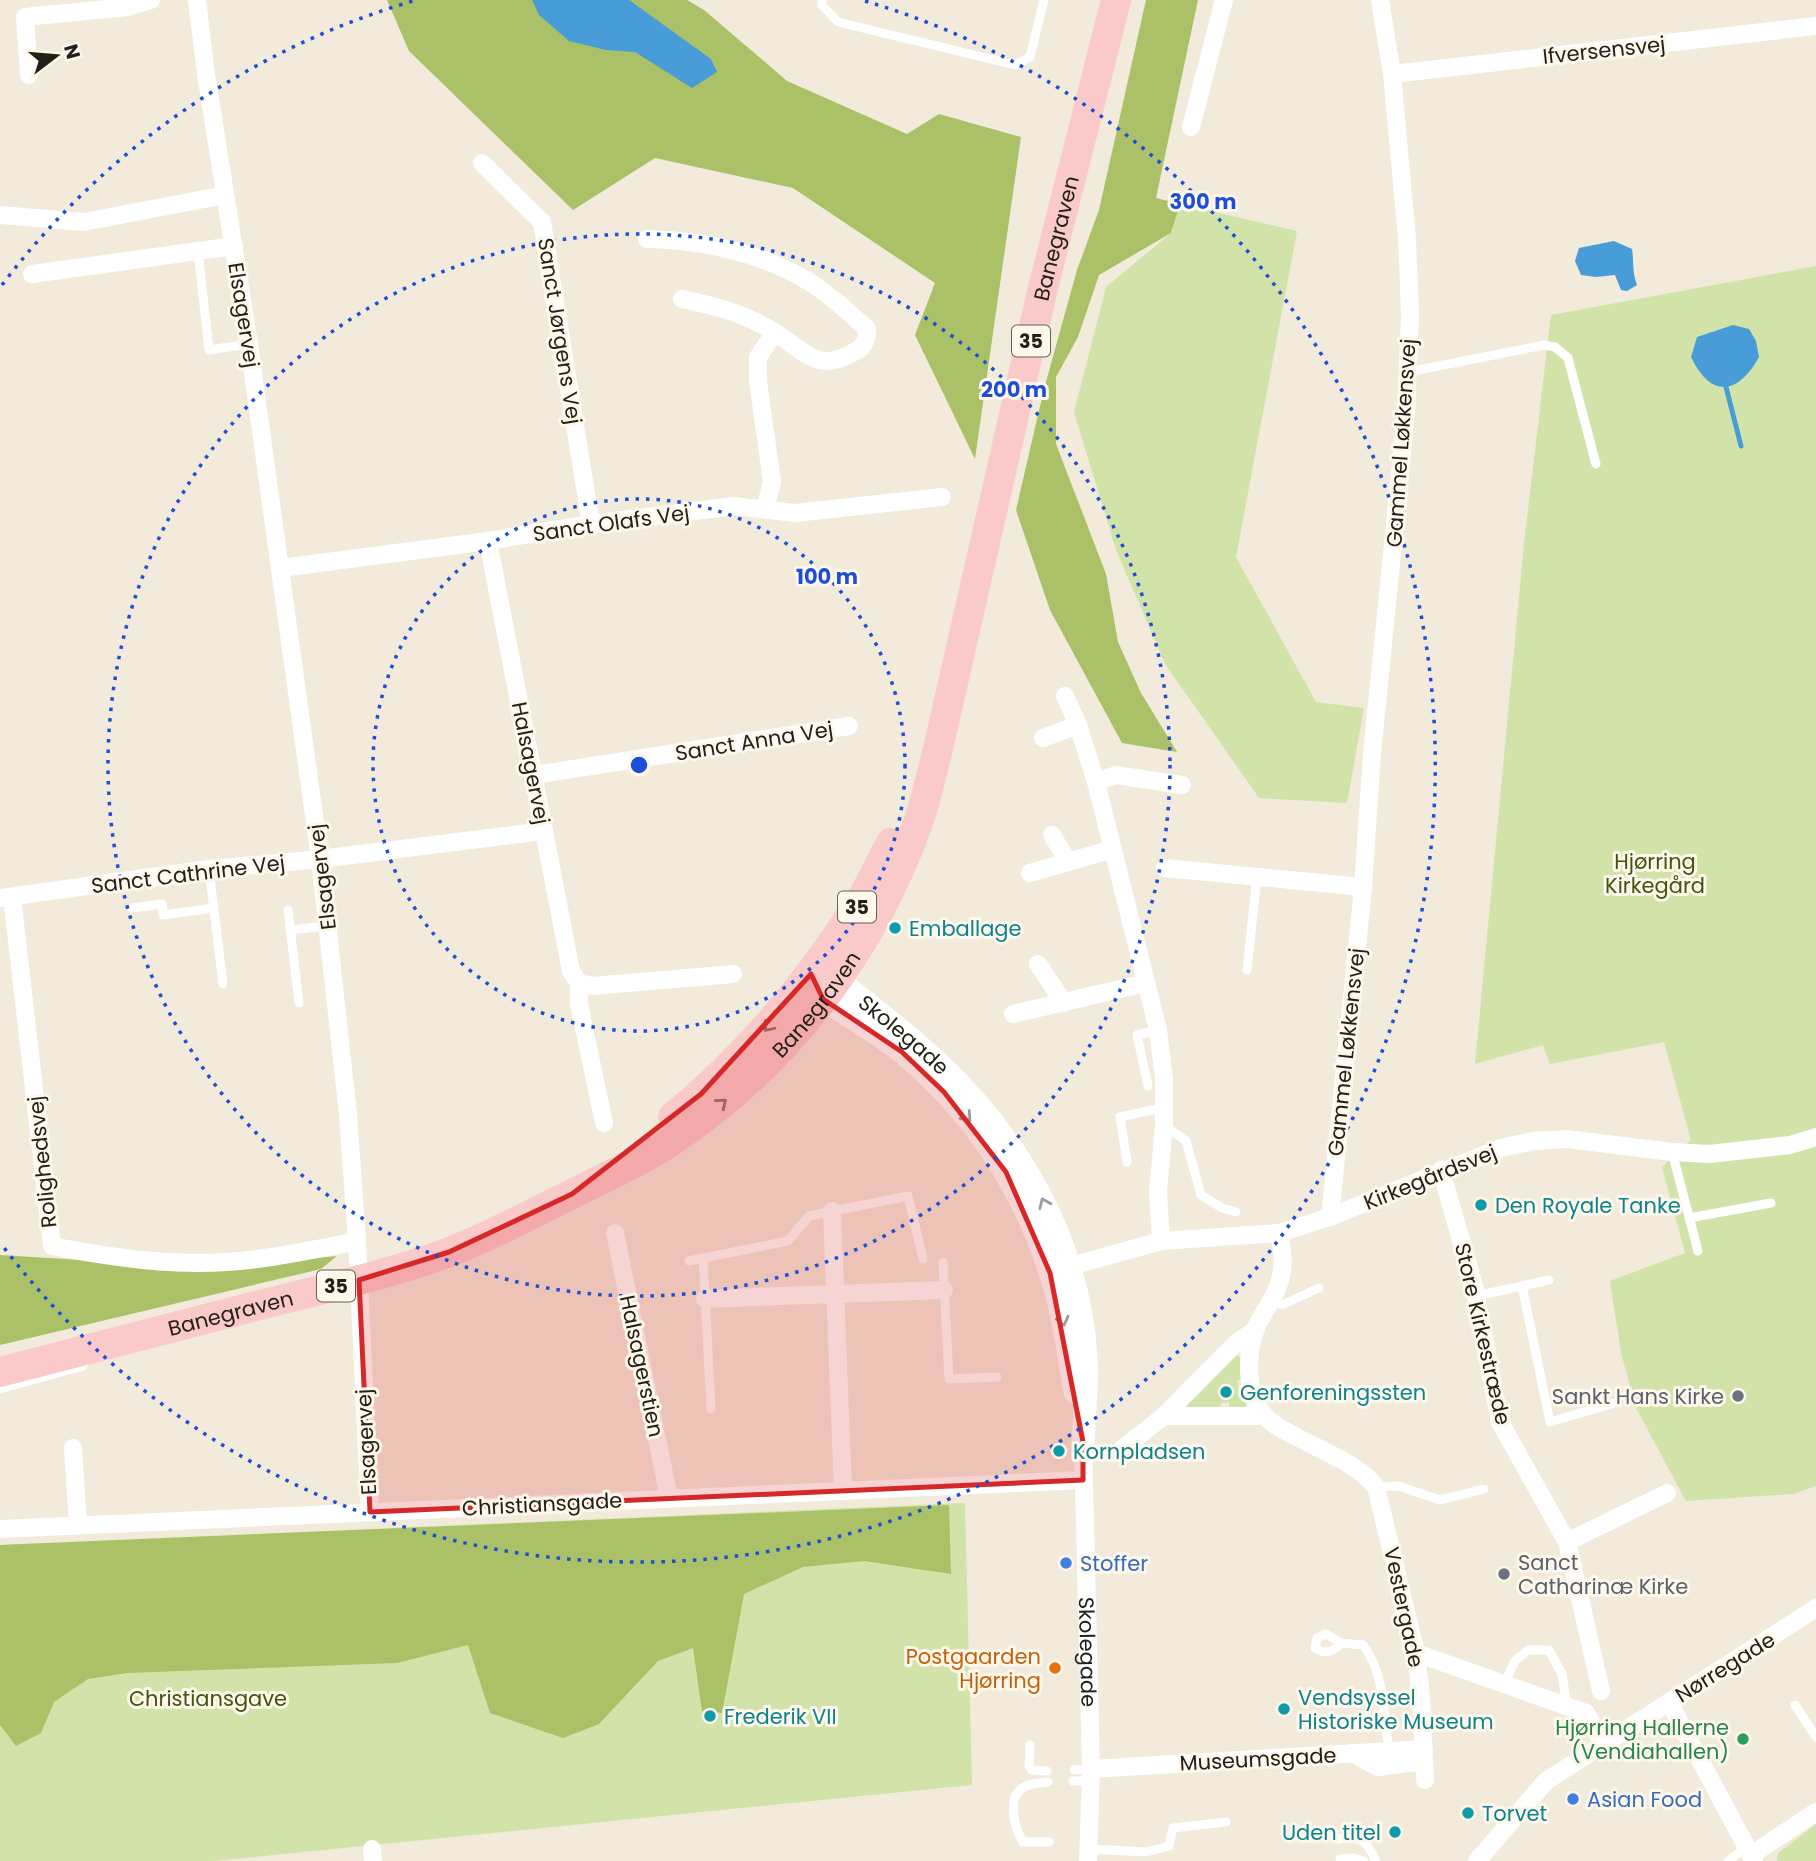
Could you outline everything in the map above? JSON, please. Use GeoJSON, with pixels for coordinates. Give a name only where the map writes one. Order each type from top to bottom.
{"type":"FeatureCollection","features":[{"type":"Feature","properties":{"kind":"main road","name":"Banegraven"},"geometry":{"type":"LineString","coordinates":[[0,1372],[41,1357],[90,1349],[400,1269],[499,1232],[617,1173],[667,1144],[714,1111],[757,1073],[797,1032],[824,984],[868,933],[891,887],[920,816],[937,753],[951,682],[1042,292],[1116,0]]}},
{"type":"Feature","properties":{"kind":"street"},"geometry":{"type":"LineString","coordinates":[[29,75],[25,17],[128,7],[151,0]]}},
{"type":"Feature","properties":{"kind":"street","name":"Elsagervej"},"geometry":{"type":"LineString","coordinates":[[197,0],[281,568],[328,926],[348,1114],[370,1512]]}},
{"type":"Feature","properties":{"kind":"street"},"geometry":{"type":"LineString","coordinates":[[1191,127],[1224,0]]}},
{"type":"Feature","properties":{"kind":"street","name":"Gammel Løkkensvej"},"geometry":{"type":"LineString","coordinates":[[1330,1217],[1363,887],[1372,754],[1408,372],[1410,314],[1407,238],[1392,74],[1380,0]]}},
{"type":"Feature","properties":{"kind":"street","name":"Ifversensvej"},"geometry":{"type":"LineString","coordinates":[[1392,74],[1816,26]]}},
{"type":"Feature","properties":{"kind":"street","name":"Sanct Jørgens Vej"},"geometry":{"type":"LineString","coordinates":[[482,163],[542,222],[591,524]]}},
{"type":"Feature","properties":{"kind":"street"},"geometry":{"type":"LineString","coordinates":[[0,215],[84,222],[225,195]]}},
{"type":"Feature","properties":{"kind":"street"},"geometry":{"type":"LineString","coordinates":[[647,239],[708,245],[769,262],[808,281],[839,303],[867,329],[868,335],[861,349],[829,362],[806,356],[775,332],[724,308],[682,299]]}},
{"type":"Feature","properties":{"kind":"street","name":"Elsagervej"},"geometry":{"type":"LineString","coordinates":[[32,274],[234,246]]}},
{"type":"Feature","properties":{"kind":"street"},"geometry":{"type":"LineString","coordinates":[[765,509],[772,482],[758,381],[758,357],[775,332]]}},
{"type":"Feature","properties":{"kind":"street","name":"Sanct Olafs Vej"},"geometry":{"type":"LineString","coordinates":[[281,568],[734,506],[795,513],[942,497]]}},
{"type":"Feature","properties":{"kind":"street","name":"Halsagervej"},"geometry":{"type":"LineString","coordinates":[[488,541],[571,971],[579,983],[579,1004],[604,1123]]}},
{"type":"Feature","properties":{"kind":"street"},"geometry":{"type":"LineString","coordinates":[[1065,696],[1078,725],[1096,782],[1158,1030],[1164,1079],[1158,1192],[1161,1241]]}},
{"type":"Feature","properties":{"kind":"street"},"geometry":{"type":"LineString","coordinates":[[1043,738],[1078,725]]}},
{"type":"Feature","properties":{"kind":"street","name":"Sanct Anna Vej"},"geometry":{"type":"LineString","coordinates":[[534,775],[849,726]]}},
{"type":"Feature","properties":{"kind":"street"},"geometry":{"type":"LineString","coordinates":[[1096,782],[1116,775],[1182,785]]}},
{"type":"Feature","properties":{"kind":"street","name":"Sanct Cathrine Vej"},"geometry":{"type":"LineString","coordinates":[[6,897],[544,831]]}},
{"type":"Feature","properties":{"kind":"street"},"geometry":{"type":"LineString","coordinates":[[1052,835],[1068,862]]}},
{"type":"Feature","properties":{"kind":"street"},"geometry":{"type":"LineString","coordinates":[[1030,873],[1113,849]]}},
{"type":"Feature","properties":{"kind":"street"},"geometry":{"type":"LineString","coordinates":[[1165,868],[1363,887]]}},
{"type":"Feature","properties":{"kind":"street","name":"Rolighedsvej"},"geometry":{"type":"LineString","coordinates":[[6,897],[52,1246],[106,1257],[162,1262],[237,1261],[300,1253],[357,1241]]}},
{"type":"Feature","properties":{"kind":"street"},"geometry":{"type":"LineString","coordinates":[[1038,964],[1064,1003]]}},
{"type":"Feature","properties":{"kind":"street"},"geometry":{"type":"LineString","coordinates":[[579,983],[592,986],[733,974]]}},
{"type":"Feature","properties":{"kind":"street"},"geometry":{"type":"LineString","coordinates":[[1013,1014],[1146,983]]}},
{"type":"Feature","properties":{"kind":"street","name":"Skolegade"},"geometry":{"type":"LineString","coordinates":[[824,984],[902,1052],[944,1092],[980,1132],[1006,1172],[1031,1222],[1060,1269],[1065,1332],[1083,1442],[1082,1775],[1089,1855]]}},
{"type":"Feature","properties":{"kind":"street","name":"Kirkegårdsvej"},"geometry":{"type":"LineString","coordinates":[[1060,1269],[1161,1241],[1279,1233],[1330,1217],[1501,1148],[1533,1141],[1567,1139],[1709,1154],[1790,1145],[1816,1137]]}},
{"type":"Feature","properties":{"kind":"street","name":"Store Kirkestræde"},"geometry":{"type":"LineString","coordinates":[[1441,1170],[1476,1296],[1500,1422],[1567,1542],[1601,1691]]}},
{"type":"Feature","properties":{"kind":"street"},"geometry":{"type":"LineString","coordinates":[[832,1211],[843,1491]]}},
{"type":"Feature","properties":{"kind":"street","name":"Halsagerstien"},"geometry":{"type":"LineString","coordinates":[[615,1233],[669,1498]]}},
{"type":"Feature","properties":{"kind":"street"},"geometry":{"type":"LineString","coordinates":[[1279,1233],[1284,1265],[1279,1285],[1255,1329],[1250,1356],[1253,1397],[1264,1416],[1364,1474],[1373,1484]]}},
{"type":"Feature","properties":{"kind":"street"},"geometry":{"type":"LineString","coordinates":[[705,1299],[944,1290]]}},
{"type":"Feature","properties":{"kind":"street"},"geometry":{"type":"LineString","coordinates":[[1122,1449],[1164,1416],[1234,1345],[1255,1329]]}},
{"type":"Feature","properties":{"kind":"street"},"geometry":{"type":"LineString","coordinates":[[1164,1416],[1264,1416]]}},
{"type":"Feature","properties":{"kind":"street"},"geometry":{"type":"LineString","coordinates":[[73,1448],[78,1524]]}},
{"type":"Feature","properties":{"kind":"street","name":"Christiansgade"},"geometry":{"type":"LineString","coordinates":[[0,1529],[1083,1480]]}},
{"type":"Feature","properties":{"kind":"street","name":"Vestergade"},"geometry":{"type":"LineString","coordinates":[[1373,1484],[1416,1653],[1425,1780]]}},
{"type":"Feature","properties":{"kind":"street"},"geometry":{"type":"LineString","coordinates":[[1567,1542],[1667,1493]]}},
{"type":"Feature","properties":{"kind":"street","name":"Nørregade"},"geometry":{"type":"LineString","coordinates":[[1477,1861],[1546,1781],[1816,1608]]}},
{"type":"Feature","properties":{"kind":"street"},"geometry":{"type":"LineString","coordinates":[[1416,1653],[1586,1713],[1603,1743]]}},
{"type":"Feature","properties":{"kind":"street"},"geometry":{"type":"LineString","coordinates":[[1669,1702],[1751,1854],[1816,1812]]}},
{"type":"Feature","properties":{"kind":"street","name":"Museumsgade"},"geometry":{"type":"LineString","coordinates":[[1082,1775],[1352,1753],[1389,1751],[1424,1755]]}},
{"type":"Feature","properties":{"kind":"street"},"geometry":{"type":"LineString","coordinates":[[1352,1753],[1378,1766],[1424,1755]]}},
{"type":"Feature","properties":{"kind":"lane"},"geometry":{"type":"LineString","coordinates":[[822,0],[822,5],[838,22],[1015,65],[1030,57],[1044,0]]}},
{"type":"Feature","properties":{"kind":"lane"},"geometry":{"type":"LineString","coordinates":[[198,251],[209,350],[249,344]]}},
{"type":"Feature","properties":{"kind":"lane"},"geometry":{"type":"LineString","coordinates":[[1408,372],[1544,345],[1555,347],[1568,358],[1596,464]]}},
{"type":"Feature","properties":{"kind":"lane"},"geometry":{"type":"LineString","coordinates":[[209,870],[223,985]]}},
{"type":"Feature","properties":{"kind":"lane"},"geometry":{"type":"LineString","coordinates":[[1247,970],[1258,877]]}},
{"type":"Feature","properties":{"kind":"lane"},"geometry":{"type":"LineString","coordinates":[[132,908],[162,904],[163,915],[214,908]]}},
{"type":"Feature","properties":{"kind":"lane"},"geometry":{"type":"LineString","coordinates":[[288,910],[299,1003]]}},
{"type":"Feature","properties":{"kind":"lane"},"geometry":{"type":"LineString","coordinates":[[290,930],[328,926]]}},
{"type":"Feature","properties":{"kind":"lane"},"geometry":{"type":"LineString","coordinates":[[1148,1086],[1137,1035],[1158,1030]]}},
{"type":"Feature","properties":{"kind":"lane"},"geometry":{"type":"LineString","coordinates":[[1127,1162],[1120,1117],[1152,1110],[1164,1118],[1186,1141],[1201,1195],[1222,1208],[1236,1212]]}},
{"type":"Feature","properties":{"kind":"lane"},"geometry":{"type":"LineString","coordinates":[[1672,1152],[1698,1251]]}},
{"type":"Feature","properties":{"kind":"lane"},"geometry":{"type":"LineString","coordinates":[[689,1261],[788,1241],[809,1216],[908,1196],[923,1259]]}},
{"type":"Feature","properties":{"kind":"lane"},"geometry":{"type":"LineString","coordinates":[[1689,1218],[1771,1203]]}},
{"type":"Feature","properties":{"kind":"lane"},"geometry":{"type":"LineString","coordinates":[[703,1258],[711,1409]]}},
{"type":"Feature","properties":{"kind":"lane"},"geometry":{"type":"LineString","coordinates":[[943,1262],[948,1379],[997,1377]]}},
{"type":"Feature","properties":{"kind":"lane"},"geometry":{"type":"LineString","coordinates":[[1476,1296],[1549,1280]]}},
{"type":"Feature","properties":{"kind":"lane"},"geometry":{"type":"LineString","coordinates":[[1522,1286],[1550,1422],[1614,1403]]}},
{"type":"Feature","properties":{"kind":"lane"},"geometry":{"type":"LineString","coordinates":[[1271,1300],[1282,1305],[1319,1288]]}},
{"type":"Feature","properties":{"kind":"lane"},"geometry":{"type":"LineString","coordinates":[[0,1389],[83,1366],[90,1349]]}},
{"type":"Feature","properties":{"kind":"lane"},"geometry":{"type":"LineString","coordinates":[[1373,1484],[1399,1486],[1440,1500],[1484,1489]]}},
{"type":"Feature","properties":{"kind":"lane"},"geometry":{"type":"LineString","coordinates":[[1340,1643],[1363,1645],[1370,1653],[1379,1679],[1389,1751]]}},
{"type":"Feature","properties":{"kind":"lane"},"geometry":{"type":"LineString","coordinates":[[1504,1685],[1515,1661],[1528,1650],[1549,1650],[1562,1674],[1567,1707]]}},
{"type":"Feature","properties":{"kind":"lane"},"geometry":{"type":"LineString","coordinates":[[1795,1704],[1816,1737]]}},
{"type":"Feature","properties":{"kind":"lane"},"geometry":{"type":"LineString","coordinates":[[1030,1745],[1029,1766],[1032,1770],[1047,1771]]}},
{"type":"Feature","properties":{"kind":"lane"},"geometry":{"type":"LineString","coordinates":[[1048,1782],[1020,1789],[1014,1798],[1016,1830],[1023,1842],[1049,1842]]}},
{"type":"Feature","properties":{"kind":"lane"},"geometry":{"type":"LineString","coordinates":[[1089,1855],[1146,1852],[1170,1846],[1172,1828],[1226,1822]]}},
{"type":"Feature","properties":{"kind":"lane"},"geometry":{"type":"LineString","coordinates":[[1336,1839],[1352,1836],[1364,1840],[1376,1861]]}},
{"type":"Feature","properties":{"kind":"lane"},"geometry":{"type":"LineString","coordinates":[[1728,1861],[1751,1854]]}},
{"type":"Feature","properties":{"kind":"lane"},"geometry":{"type":"LineString","coordinates":[[1340,1859],[1364,1861]]}},
{"type":"Feature","properties":{"kind":"highlighted area"},"geometry":{"type":"Polygon","coordinates":[[[811,974],[823,999],[902,1052],[944,1092],[1006,1172],[1050,1273],[1083,1442],[1083,1480],[370,1512],[359,1280],[449,1252],[572,1194],[701,1094],[811,974]]]}},
{"type":"Feature","properties":{"kind":"green space"},"geometry":{"type":"Polygon","coordinates":[[[387,0],[687,0],[704,10],[787,81],[907,134],[939,114],[1021,137],[975,459],[915,335],[935,283],[793,188],[655,158],[573,210],[409,51],[387,0]]]}},
{"type":"Feature","properties":{"kind":"green space"},"geometry":{"type":"Polygon","coordinates":[[[1146,0],[1198,0],[1156,198],[1180,204],[1171,233],[1099,275],[1078,337],[1056,377],[1056,444],[1106,574],[1118,642],[1141,693],[1177,752],[1122,743],[1050,610],[1016,510],[1044,389],[1077,270],[1099,210],[1146,0]]]}},
{"type":"Feature","properties":{"kind":"green space"},"geometry":{"type":"Polygon","coordinates":[[[1180,204],[1297,231],[1236,557],[1316,702],[1364,708],[1347,803],[1259,798],[1165,664],[1116,550],[1074,412],[1106,287],[1171,233],[1180,204]]]}},
{"type":"Feature","properties":{"kind":"green space","name":"Hjørring Kirkegård"},"geometry":{"type":"Polygon","coordinates":[[[1816,266],[1816,1486],[1793,1494],[1686,1501],[1637,1410],[1621,1353],[1610,1281],[1685,1253],[1662,1167],[1691,1140],[1664,1042],[1550,1064],[1543,1045],[1475,1064],[1524,544],[1551,315],[1816,266]]]}},
{"type":"Feature","properties":{"kind":"green space"},"geometry":{"type":"Polygon","coordinates":[[[0,1255],[209,1268],[337,1256],[321,1269],[0,1345],[0,1255]]]}},
{"type":"Feature","properties":{"kind":"green space"},"geometry":{"type":"Polygon","coordinates":[[[1237,1355],[1242,1359],[1243,1379],[1237,1380],[1239,1389],[1244,1388],[1247,1405],[1229,1408],[1229,1402],[1221,1403],[1220,1408],[1186,1408],[1185,1406],[1237,1355]]]}},
{"type":"Feature","properties":{"kind":"green space","name":"Christiansgave"},"geometry":{"type":"Polygon","coordinates":[[[965,1503],[972,1785],[214,1861],[0,1861],[0,1545],[965,1503]]]}},
{"type":"Feature","properties":{"kind":"green space"},"geometry":{"type":"Polygon","coordinates":[[[949,1505],[951,1574],[864,1561],[803,1567],[744,1594],[722,1713],[702,1711],[693,1648],[658,1661],[599,1724],[563,1738],[490,1713],[468,1645],[397,1663],[127,1673],[88,1679],[54,1702],[41,1733],[16,1746],[0,1725],[0,1545],[949,1505]]]}},
{"type":"Feature","properties":{"kind":"green space"},"geometry":{"type":"Polygon","coordinates":[[[1816,1824],[1816,1861],[1777,1861],[1778,1853],[1816,1824]]]}},
{"type":"Feature","properties":{"kind":"water"},"geometry":{"type":"Polygon","coordinates":[[[532,0],[629,0],[711,59],[717,72],[692,88],[635,52],[606,50],[569,41],[539,15],[532,0]]]}},
{"type":"Feature","properties":{"kind":"water"},"geometry":{"type":"Polygon","coordinates":[[[1614,241],[1632,249],[1637,285],[1627,291],[1621,290],[1615,275],[1581,275],[1575,261],[1579,248],[1614,241]]]}},
{"type":"Feature","properties":{"kind":"water"},"geometry":{"type":"Polygon","coordinates":[[[1733,325],[1749,329],[1756,341],[1759,357],[1742,379],[1725,387],[1707,380],[1691,357],[1697,337],[1733,325]]]}},
{"type":"Feature","properties":{"kind":"waterway"},"geometry":{"type":"LineString","coordinates":[[1726,387],[1741,446]]}},
{"type":"Feature","properties":{"kind":"place","name":"Emballage"},"geometry":{"type":"Point","coordinates":[895,928]}},
{"type":"Feature","properties":{"kind":"place","name":"Den Royale Tanke"},"geometry":{"type":"Point","coordinates":[1481,1205]}},
{"type":"Feature","properties":{"kind":"place","name":"Genforeningssten"},"geometry":{"type":"Point","coordinates":[1226,1392]}},
{"type":"Feature","properties":{"kind":"place","name":"Sankt Hans Kirke"},"geometry":{"type":"Point","coordinates":[1738,1396]}},
{"type":"Feature","properties":{"kind":"place","name":"Kornpladsen"},"geometry":{"type":"Point","coordinates":[1059,1451]}},
{"type":"Feature","properties":{"kind":"place","name":"Stoffer"},"geometry":{"type":"Point","coordinates":[1066,1563]}},
{"type":"Feature","properties":{"kind":"place","name":"Sanct Catharinæ Kirke"},"geometry":{"type":"Point","coordinates":[1504,1574]}},
{"type":"Feature","properties":{"kind":"place","name":"Postgaarden Hjørring"},"geometry":{"type":"Point","coordinates":[1055,1668]}},
{"type":"Feature","properties":{"kind":"place","name":"Vendsyssel Historiske Museum"},"geometry":{"type":"Point","coordinates":[1284,1709]}},
{"type":"Feature","properties":{"kind":"place","name":"Frederik VII"},"geometry":{"type":"Point","coordinates":[710,1716]}},
{"type":"Feature","properties":{"kind":"place","name":"Hjørring Hallerne (Vendiahallen)"},"geometry":{"type":"Point","coordinates":[1743,1739]}},
{"type":"Feature","properties":{"kind":"place","name":"Asian Food"},"geometry":{"type":"Point","coordinates":[1573,1799]}},
{"type":"Feature","properties":{"kind":"place","name":"Torvet"},"geometry":{"type":"Point","coordinates":[1468,1813]}},
{"type":"Feature","properties":{"kind":"place","name":"Uden titel"},"geometry":{"type":"Point","coordinates":[1395,1832]}}]}
